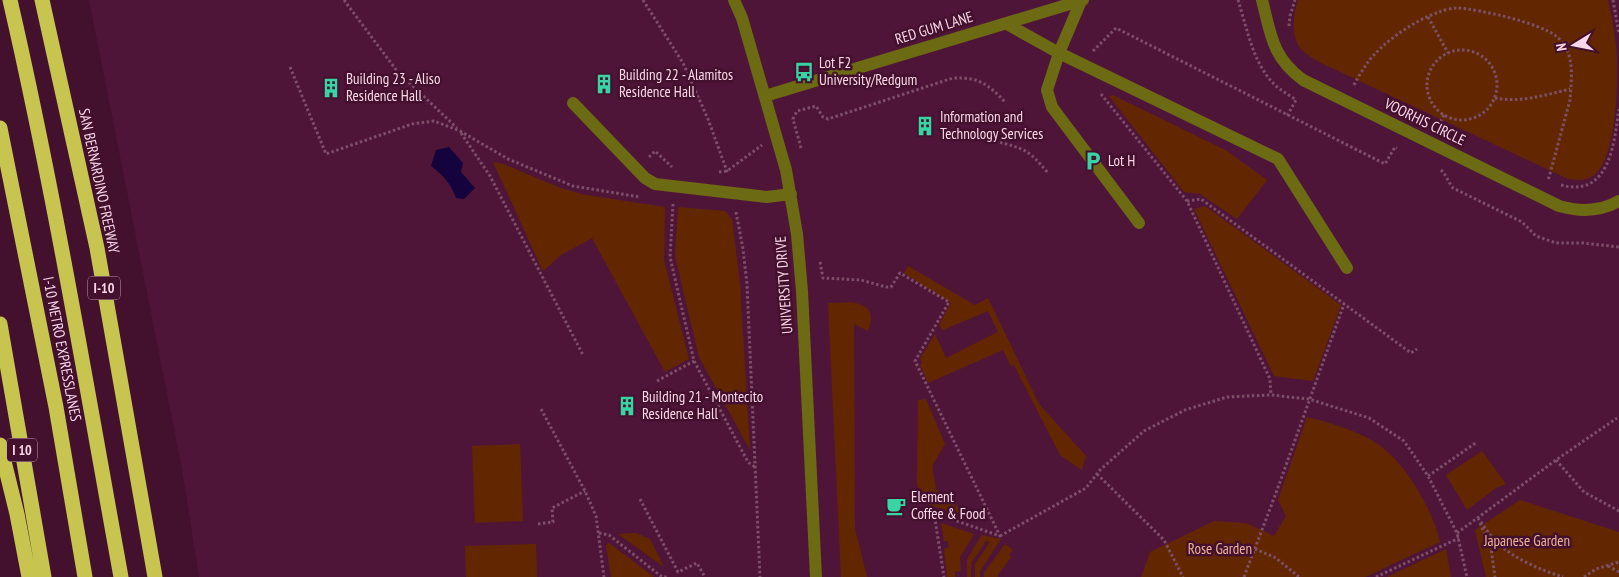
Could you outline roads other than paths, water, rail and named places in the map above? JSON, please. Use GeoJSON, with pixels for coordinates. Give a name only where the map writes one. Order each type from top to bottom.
{"type":"FeatureCollection","features":[{"type":"Feature","properties":{"kind":"highway"},"geometry":{"type":"LineString","coordinates":[[10,0],[31,89],[64,258],[121,577]]}},
{"type":"Feature","properties":{"kind":"highway","name":"SAN BERNARDINO FREEWAY"},"geometry":{"type":"LineString","coordinates":[[42,0],[96,248],[155,577]]}},
{"type":"Feature","properties":{"kind":"highway","name":"I-10 METRO EXPRESSLANES"},"geometry":{"type":"LineString","coordinates":[[0,128],[56,407],[85,577]]}},
{"type":"Feature","properties":{"kind":"highway","name":"I 10"},"geometry":{"type":"LineString","coordinates":[[0,324],[44,577]]}},
{"type":"Feature","properties":{"kind":"highway"},"geometry":{"type":"LineString","coordinates":[[0,445],[17,514],[29,577]]}},
{"type":"Feature","properties":{"kind":"street","name":"UNIVERSITY DRIVE"},"geometry":{"type":"LineString","coordinates":[[734,0],[742,18],[765,96],[791,194],[800,262],[816,577]]}},
{"type":"Feature","properties":{"kind":"street","name":"RED GUM LANE"},"geometry":{"type":"LineString","coordinates":[[765,96],[1082,0]]}},
{"type":"Feature","properties":{"kind":"street"},"geometry":{"type":"LineString","coordinates":[[1082,0],[1059,53],[1047,90],[1052,107],[1139,222]]}},
{"type":"Feature","properties":{"kind":"street","name":"VOORHIS CIRCLE"},"geometry":{"type":"LineString","coordinates":[[1262,0],[1274,44],[1280,58],[1290,70],[1303,80],[1559,206],[1584,211],[1610,206],[1619,201]]}},
{"type":"Feature","properties":{"kind":"street"},"geometry":{"type":"LineString","coordinates":[[1007,24],[1059,53],[1278,159],[1347,268]]}},
{"type":"Feature","properties":{"kind":"street"},"geometry":{"type":"LineString","coordinates":[[573,103],[636,169],[655,184],[768,197],[791,194]]}},
{"type":"Feature","properties":{"kind":"place","name":"Lot F2 University/Redgum"},"geometry":{"type":"Point","coordinates":[804,72]}},
{"type":"Feature","properties":{"kind":"place","name":"Building 22 - Alamitos Residence Hall"},"geometry":{"type":"Point","coordinates":[604,84]}},
{"type":"Feature","properties":{"kind":"place","name":"Building 23 - Aliso Residence Hall"},"geometry":{"type":"Point","coordinates":[331,88]}},
{"type":"Feature","properties":{"kind":"place","name":"Information and Technology Services"},"geometry":{"type":"Point","coordinates":[925,126]}},
{"type":"Feature","properties":{"kind":"place","name":"Lot H"},"geometry":{"type":"Point","coordinates":[1093,161]}},
{"type":"Feature","properties":{"kind":"place","name":"Building 21 - Montecito Residence Hall"},"geometry":{"type":"Point","coordinates":[627,406]}},
{"type":"Feature","properties":{"kind":"place","name":"Element Coffee & Food"},"geometry":{"type":"Point","coordinates":[896,506]}},
{"type":"Feature","properties":{"kind":"park label","name":"Japanese Garden"},"geometry":{"type":"Point","coordinates":[1527,541]}},
{"type":"Feature","properties":{"kind":"park label","name":"Rose Garden"},"geometry":{"type":"Point","coordinates":[1220,549]}}]}
